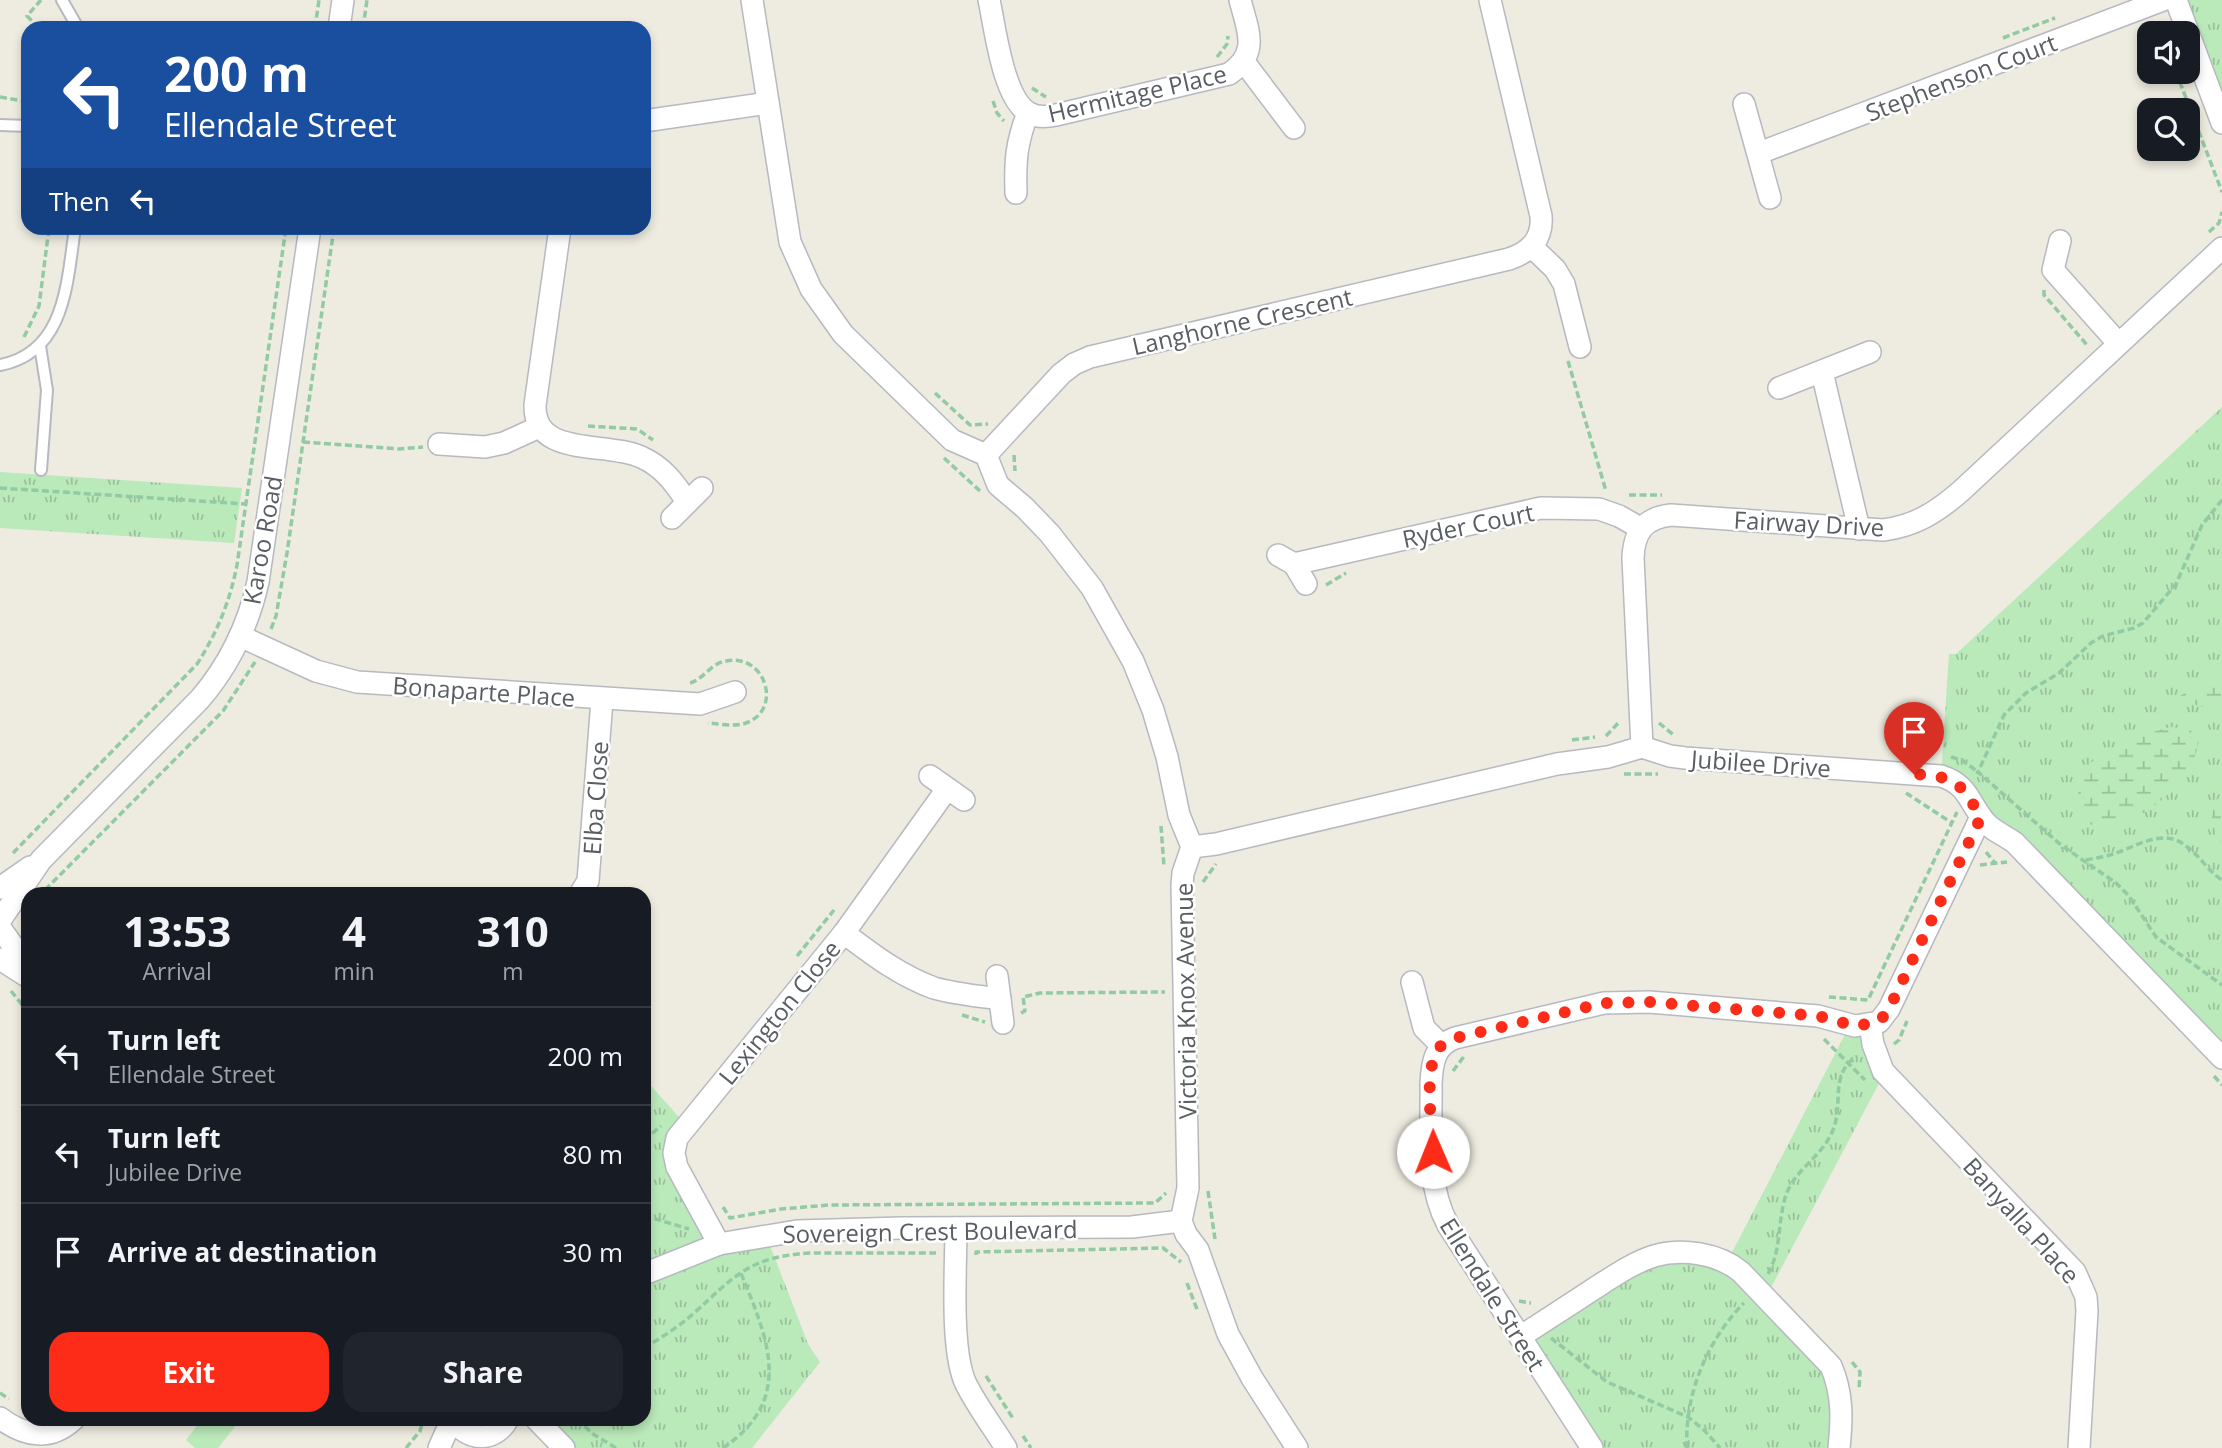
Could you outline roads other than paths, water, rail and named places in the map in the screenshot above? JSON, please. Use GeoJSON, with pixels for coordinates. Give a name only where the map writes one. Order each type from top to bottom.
{"type":"FeatureCollection","features":[{"type":"Feature","properties":{"kind":"street"},"geometry":{"type":"LineString","coordinates":[[340,21],[343,0]]}},
{"type":"Feature","properties":{"kind":"street"},"geometry":{"type":"LineString","coordinates":[[752,0],[790,242],[818,300],[843,334],[952,440],[986,455]]}},
{"type":"Feature","properties":{"kind":"street","name":"Hermitage Place"},"geometry":{"type":"LineString","coordinates":[[989,0],[1009,85],[1020,106],[1038,117],[1229,74],[1244,62],[1250,45],[1240,0]]}},
{"type":"Feature","properties":{"kind":"street"},"geometry":{"type":"LineString","coordinates":[[1490,0],[1541,216],[1541,230],[1532,247],[1555,269],[1564,284],[1572,349]]}},
{"type":"Feature","properties":{"kind":"street","name":"Stephenson Court"},"geometry":{"type":"LineString","coordinates":[[1759,153],[2163,0]]}},
{"type":"Feature","properties":{"kind":"street"},"geometry":{"type":"LineString","coordinates":[[2176,0],[2222,123]]}},
{"type":"Feature","properties":{"kind":"street","name":"Hermitage Place"},"geometry":{"type":"LineString","coordinates":[[1244,62],[1294,128]]}},
{"type":"Feature","properties":{"kind":"street"},"geometry":{"type":"LineString","coordinates":[[651,120],[768,103]]}},
{"type":"Feature","properties":{"kind":"street"},"geometry":{"type":"LineString","coordinates":[[1744,104],[1770,198]]}},
{"type":"Feature","properties":{"kind":"street","name":"Hermitage Place"},"geometry":{"type":"LineString","coordinates":[[1016,193],[1015,158],[1018,137],[1028,113]]}},
{"type":"Feature","properties":{"kind":"street","name":"Karoo Road"},"geometry":{"type":"LineString","coordinates":[[0,888],[41,860],[200,699],[219,674],[240,636],[258,582],[309,235]]}},
{"type":"Feature","properties":{"kind":"street"},"geometry":{"type":"LineString","coordinates":[[559,235],[535,405],[539,427],[551,439],[614,449],[641,457],[657,466],[694,495],[672,518]]}},
{"type":"Feature","properties":{"kind":"street"},"geometry":{"type":"LineString","coordinates":[[2060,240],[2044,275],[2118,343]]}},
{"type":"Feature","properties":{"kind":"street","name":"Langhorne Crescent"},"geometry":{"type":"LineString","coordinates":[[986,455],[1061,374],[1090,357],[1509,259],[1532,247]]}},
{"type":"Feature","properties":{"kind":"street","name":"Fairway Drive"},"geometry":{"type":"LineString","coordinates":[[1640,527],[1659,516],[1671,515],[1859,529],[1894,528],[1932,514],[1961,491],[2222,248]]}},
{"type":"Feature","properties":{"kind":"street"},"geometry":{"type":"LineString","coordinates":[[1779,388],[1870,352]]}},
{"type":"Feature","properties":{"kind":"street"},"geometry":{"type":"LineString","coordinates":[[1822,372],[1859,529]]}},
{"type":"Feature","properties":{"kind":"street"},"geometry":{"type":"LineString","coordinates":[[439,444],[485,447],[504,443],[539,427]]}},
{"type":"Feature","properties":{"kind":"street","name":"Victoria Knox Avenue"},"geometry":{"type":"LineString","coordinates":[[986,455],[998,485],[1050,534],[1092,588],[1133,661],[1153,710],[1167,757],[1179,815],[1192,847],[1182,885],[1188,1188],[1181,1221]]}},
{"type":"Feature","properties":{"kind":"street","name":"Ryder Court"},"geometry":{"type":"LineString","coordinates":[[1306,584],[1286,559],[1541,508],[1600,509],[1640,527]]}},
{"type":"Feature","properties":{"kind":"street"},"geometry":{"type":"LineString","coordinates":[[1192,847],[1216,845],[1557,764],[1608,757],[1642,747],[1633,558],[1633,547],[1640,527]]}},
{"type":"Feature","properties":{"kind":"street","name":"Bonaparte Place"},"geometry":{"type":"LineString","coordinates":[[240,636],[316,671],[349,681],[700,704],[735,692]]}},
{"type":"Feature","properties":{"kind":"street","name":"Elba Close"},"geometry":{"type":"LineString","coordinates":[[584,887],[588,881],[602,699]]}},
{"type":"Feature","properties":{"kind":"street","name":"Jubilee Drive"},"geometry":{"type":"LineString","coordinates":[[1642,747],[1678,757],[1941,776],[1949,779],[1968,793],[1981,817],[1993,829],[2015,843],[2222,1058]]}},
{"type":"Feature","properties":{"kind":"street","name":"Lexington Close"},"geometry":{"type":"LineString","coordinates":[[719,1244],[677,1167],[674,1153],[677,1138],[956,795],[930,776]]}},
{"type":"Feature","properties":{"kind":"street"},"geometry":{"type":"LineString","coordinates":[[1412,982],[1424,1028],[1441,1045],[1455,1038],[1611,1002],[1649,1002],[1818,1016],[1855,1026],[1879,1022],[1889,1009],[1981,817]]}},
{"type":"Feature","properties":{"kind":"street","name":"Karoo Road"},"geometry":{"type":"LineString","coordinates":[[24,887],[41,860]]}},
{"type":"Feature","properties":{"kind":"street","name":"Karoo Road"},"geometry":{"type":"LineString","coordinates":[[1,924],[21,892]]}},
{"type":"Feature","properties":{"kind":"street"},"geometry":{"type":"LineString","coordinates":[[1,924],[21,956]]}},
{"type":"Feature","properties":{"kind":"street"},"geometry":{"type":"LineString","coordinates":[[844,933],[887,965],[920,982],[936,988],[1000,999]]}},
{"type":"Feature","properties":{"kind":"street"},"geometry":{"type":"LineString","coordinates":[[0,959],[21,972]]}},
{"type":"Feature","properties":{"kind":"street"},"geometry":{"type":"LineString","coordinates":[[997,976],[1003,1023]]}},
{"type":"Feature","properties":{"kind":"street","name":"Banyalla Place"},"geometry":{"type":"LineString","coordinates":[[1870,1024],[1873,1044],[1883,1071],[2075,1272],[2082,1286],[2087,1311],[2079,1448]]}},
{"type":"Feature","properties":{"kind":"street","name":"Ellendale Street"},"geometry":{"type":"LineString","coordinates":[[1441,1045],[1434,1059],[1431,1084],[1435,1194],[1448,1225],[1592,1448]]}},
{"type":"Feature","properties":{"kind":"street"},"geometry":{"type":"LineString","coordinates":[[1181,1221],[1186,1234],[1198,1250],[1228,1334],[1252,1378],[1297,1448]]}},
{"type":"Feature","properties":{"kind":"street","name":"Sovereign Crest Boulevard"},"geometry":{"type":"LineString","coordinates":[[651,1272],[719,1244],[818,1229],[1140,1227],[1181,1221]]}},
{"type":"Feature","properties":{"kind":"street"},"geometry":{"type":"LineString","coordinates":[[956,1228],[957,1338],[961,1371],[966,1384],[1006,1448]]}},
{"type":"Feature","properties":{"kind":"street"},"geometry":{"type":"LineString","coordinates":[[1520,1337],[1619,1273],[1650,1257],[1674,1253],[1713,1256],[1741,1272],[1831,1366],[1839,1387],[1842,1407],[1839,1448]]}},
{"type":"Feature","properties":{"kind":"street"},"geometry":{"type":"LineString","coordinates":[[0,1418],[25,1433],[39,1435],[60,1430],[65,1426]]}},
{"type":"Feature","properties":{"kind":"street"},"geometry":{"type":"LineString","coordinates":[[439,1448],[449,1426]]}},
{"type":"Feature","properties":{"kind":"street"},"geometry":{"type":"LineString","coordinates":[[456,1426],[474,1443],[500,1431],[504,1426]]}},
{"type":"Feature","properties":{"kind":"street"},"geometry":{"type":"LineString","coordinates":[[542,1426],[564,1448]]}},
{"type":"Feature","properties":{"kind":"lane"},"geometry":{"type":"LineString","coordinates":[[62,0],[74,21]]}},
{"type":"Feature","properties":{"kind":"lane"},"geometry":{"type":"LineString","coordinates":[[0,125],[21,126]]}},
{"type":"Feature","properties":{"kind":"lane"},"geometry":{"type":"LineString","coordinates":[[0,365],[23,359],[40,346],[61,307],[74,235]]}},
{"type":"Feature","properties":{"kind":"lane"},"geometry":{"type":"LineString","coordinates":[[40,346],[47,390],[41,470]]}}]}
